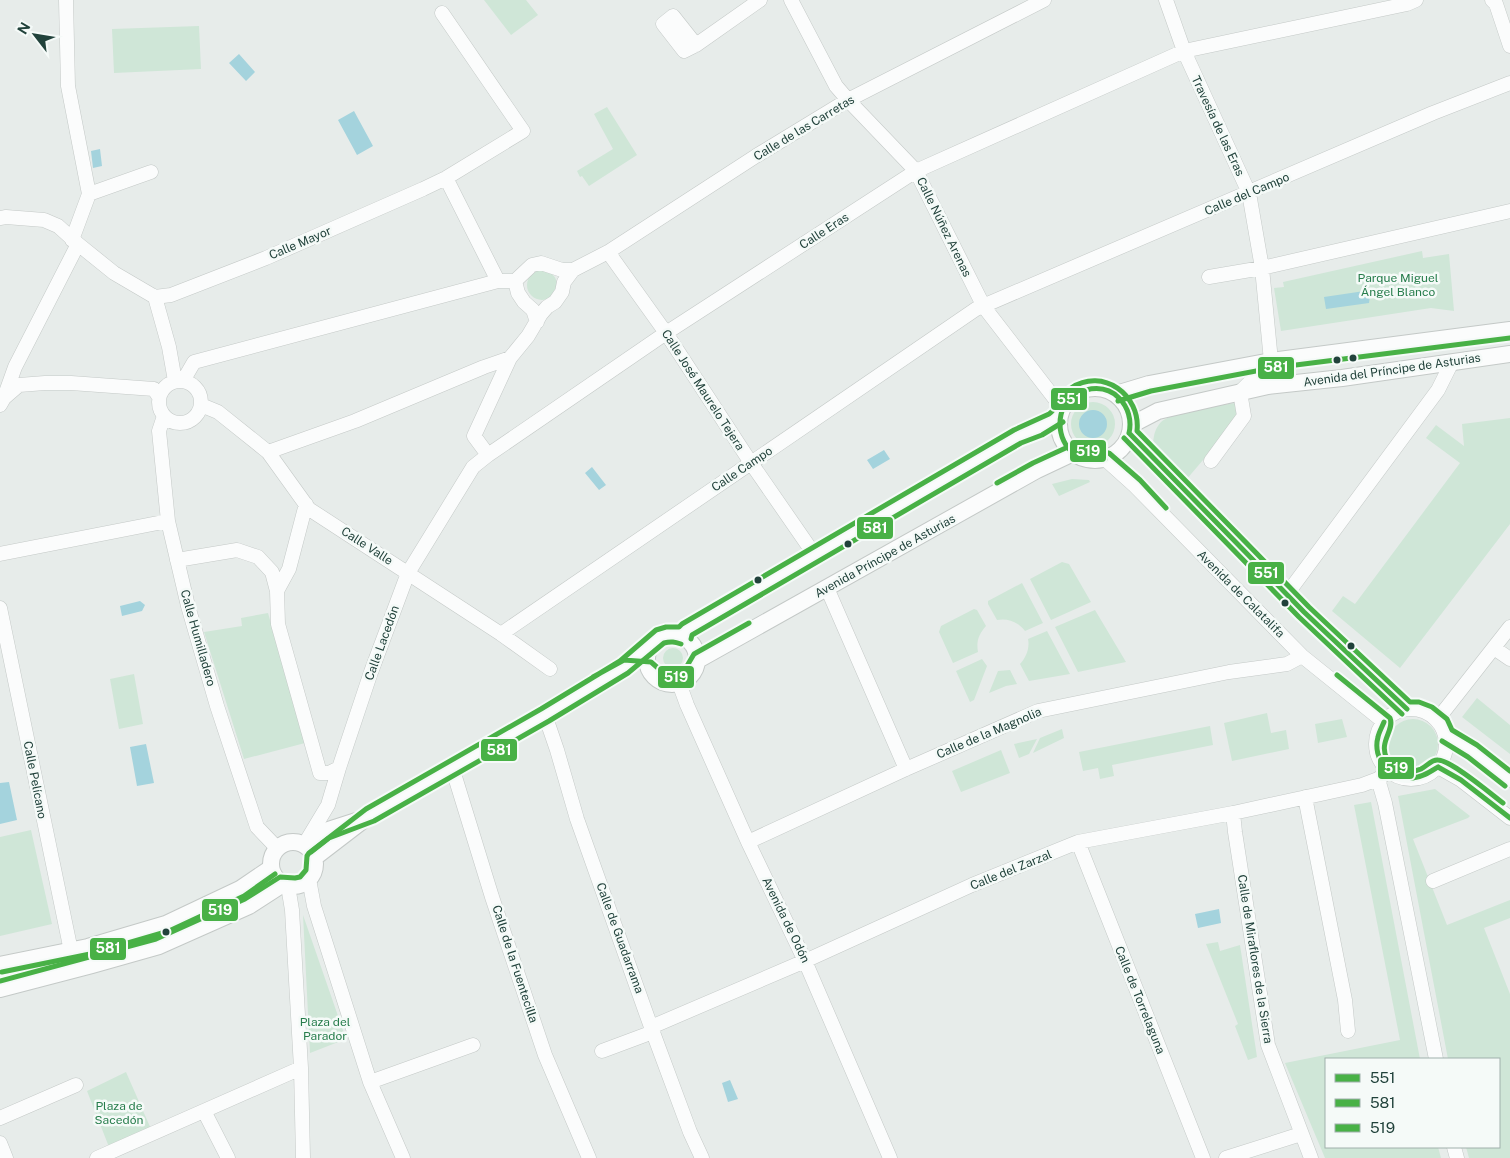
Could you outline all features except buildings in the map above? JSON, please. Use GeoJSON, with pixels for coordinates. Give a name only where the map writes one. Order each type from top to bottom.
{"type":"FeatureCollection","features":[{"type":"Feature","properties":{"kind":"street"},"geometry":{"type":"LineString","coordinates":[[2,402],[15,367],[75,242],[89,194],[68,86],[66,0]]}},
{"type":"Feature","properties":{"kind":"street"},"geometry":{"type":"LineString","coordinates":[[696,45],[760,0]]}},
{"type":"Feature","properties":{"kind":"street","name":"Calle Núñez Arenas"},"geometry":{"type":"LineString","coordinates":[[790,0],[836,86],[916,171],[984,306],[1061,412]]}},
{"type":"Feature","properties":{"kind":"street","name":"Calle de las Carretas"},"geometry":{"type":"LineString","coordinates":[[573,270],[608,252],[756,156],[848,100],[1044,0]]}},
{"type":"Feature","properties":{"kind":"street","name":"Travesía de las Eras"},"geometry":{"type":"LineString","coordinates":[[1166,0],[1184,51],[1249,193],[1262,268],[1271,361]]}},
{"type":"Feature","properties":{"kind":"street","name":"Calle Eras"},"geometry":{"type":"LineString","coordinates":[[488,455],[666,333],[916,171],[1184,51],[1407,4],[1416,0]]}},
{"type":"Feature","properties":{"kind":"street"},"geometry":{"type":"LineString","coordinates":[[1492,0],[1496,4],[1510,46]]}},
{"type":"Feature","properties":{"kind":"street","name":"Calle Mayor"},"geometry":{"type":"LineString","coordinates":[[155,297],[171,296],[266,258],[385,206],[446,178],[523,131],[442,13]]}},
{"type":"Feature","properties":{"kind":"street","name":"Calle del Campo"},"geometry":{"type":"LineString","coordinates":[[984,306],[1433,113],[1510,83]]}},
{"type":"Feature","properties":{"kind":"street"},"geometry":{"type":"LineString","coordinates":[[89,194],[151,172]]}},
{"type":"Feature","properties":{"kind":"street"},"geometry":{"type":"LineString","coordinates":[[446,178],[498,281]]}},
{"type":"Feature","properties":{"kind":"street"},"geometry":{"type":"LineString","coordinates":[[1209,277],[1262,268],[1510,211]]}},
{"type":"Feature","properties":{"kind":"street"},"geometry":{"type":"LineString","coordinates":[[0,218],[6,216],[44,220],[58,226],[114,273],[155,297],[179,381]]}},
{"type":"Feature","properties":{"kind":"street","name":"Calle José Maurelo Tejera"},"geometry":{"type":"LineString","coordinates":[[608,252],[666,333],[751,463],[814,554]]}},
{"type":"Feature","properties":{"kind":"street"},"geometry":{"type":"LineString","coordinates":[[159,397],[167,386],[179,381],[194,362],[498,281],[515,281],[532,265],[541,263],[562,270],[573,270]]}},
{"type":"Feature","properties":{"kind":"street"},"geometry":{"type":"LineString","coordinates":[[488,455],[474,436],[510,358],[528,336],[546,308],[556,302],[562,292],[564,282],[573,270]]}},
{"type":"Feature","properties":{"kind":"street"},"geometry":{"type":"LineString","coordinates":[[515,281],[518,293],[539,318]]}},
{"type":"Feature","properties":{"kind":"street","name":"Calle Campo"},"geometry":{"type":"LineString","coordinates":[[501,634],[976,309],[984,306]]}},
{"type":"Feature","properties":{"kind":"street","name":"Avenida del Príncipe de Asturias"},"geometry":{"type":"LineString","coordinates":[[1116,394],[1149,384],[1271,361],[1510,330]]}},
{"type":"Feature","properties":{"kind":"street","name":"Avenida del Príncipe de Asturias"},"geometry":{"type":"LineString","coordinates":[[1130,429],[1158,411],[1268,386],[1342,378],[1510,354]]}},
{"type":"Feature","properties":{"kind":"street"},"geometry":{"type":"LineString","coordinates":[[268,452],[355,421],[510,358]]}},
{"type":"Feature","properties":{"kind":"street"},"geometry":{"type":"LineString","coordinates":[[1211,461],[1244,416],[1240,392],[1271,361]]}},
{"type":"Feature","properties":{"kind":"street"},"geometry":{"type":"LineString","coordinates":[[1287,594],[1438,390],[1452,362]]}},
{"type":"Feature","properties":{"kind":"street"},"geometry":{"type":"LineString","coordinates":[[2,402],[19,385],[71,383],[154,389],[159,397],[159,408],[164,416],[174,423],[185,423],[197,416],[201,405],[200,394],[193,385],[179,381]]}},
{"type":"Feature","properties":{"kind":"street"},"geometry":{"type":"LineString","coordinates":[[1096,388],[1116,394],[1124,403],[1129,414],[1130,429],[1124,444],[1116,453],[1097,460],[1088,460],[1073,453],[1064,443],[1059,430],[1061,412],[1068,399],[1086,389],[1096,388]]}},
{"type":"Feature","properties":{"kind":"street","name":"Calle Valle"},"geometry":{"type":"LineString","coordinates":[[201,405],[218,412],[268,452],[309,508],[501,634],[550,669]]}},
{"type":"Feature","properties":{"kind":"street"},"geometry":{"type":"LineString","coordinates":[[684,636],[686,630],[1018,436],[1039,428],[1061,412]]}},
{"type":"Feature","properties":{"kind":"street","name":"Calle Humilladero"},"geometry":{"type":"LineString","coordinates":[[164,416],[159,431],[168,521],[188,606],[257,827],[277,848]]}},
{"type":"Feature","properties":{"kind":"street"},"geometry":{"type":"LineString","coordinates":[[1130,429],[1287,594],[1346,653],[1407,709]]}},
{"type":"Feature","properties":{"kind":"street","name":"Avenida Príncipe de Asturias"},"geometry":{"type":"LineString","coordinates":[[698,660],[1037,470],[1073,453]]}},
{"type":"Feature","properties":{"kind":"street","name":"Calle Lacedón"},"geometry":{"type":"LineString","coordinates":[[308,850],[328,805],[371,672],[408,573],[473,467],[488,455]]}},
{"type":"Feature","properties":{"kind":"street","name":"Avenida de Calatalifa"},"geometry":{"type":"LineString","coordinates":[[1105,458],[1135,486],[1302,656],[1384,722]]}},
{"type":"Feature","properties":{"kind":"street"},"geometry":{"type":"LineString","coordinates":[[277,590],[289,569],[306,504]]}},
{"type":"Feature","properties":{"kind":"street"},"geometry":{"type":"LineString","coordinates":[[0,554],[168,521]]}},
{"type":"Feature","properties":{"kind":"street"},"geometry":{"type":"LineString","coordinates":[[177,560],[238,550],[258,557],[272,572],[277,590],[278,624],[320,773],[329,773],[339,768]]}},
{"type":"Feature","properties":{"kind":"street"},"geometry":{"type":"LineString","coordinates":[[827,588],[906,769]]}},
{"type":"Feature","properties":{"kind":"street","name":"Calle Pelícano"},"geometry":{"type":"LineString","coordinates":[[0,608],[71,951]]}},
{"type":"Feature","properties":{"kind":"street"},"geometry":{"type":"LineString","coordinates":[[1437,720],[1510,627]]}},
{"type":"Feature","properties":{"kind":"street"},"geometry":{"type":"LineString","coordinates":[[308,850],[624,667],[660,637],[667,634],[676,634],[684,636],[690,641],[697,653],[698,660],[692,675],[679,683],[665,683],[653,675],[649,669],[648,655],[654,643]]}},
{"type":"Feature","properties":{"kind":"street"},"geometry":{"type":"LineString","coordinates":[[1494,648],[1510,659]]}},
{"type":"Feature","properties":{"kind":"street","name":"Calle de la Magnolia"},"geometry":{"type":"LineString","coordinates":[[748,842],[1038,711],[1220,674],[1287,664],[1302,656]]}},
{"type":"Feature","properties":{"kind":"street"},"geometry":{"type":"LineString","coordinates":[[624,667],[649,669]]}},
{"type":"Feature","properties":{"kind":"street","name":"Avenida de Odón"},"geometry":{"type":"LineString","coordinates":[[679,683],[748,842],[805,961],[890,1158]]}},
{"type":"Feature","properties":{"kind":"street"},"geometry":{"type":"LineString","coordinates":[[1383,775],[1414,780],[1430,775],[1438,767],[1444,758],[1447,746],[1446,735],[1437,720],[1428,713],[1418,709],[1398,711],[1384,722],[1378,731],[1376,742],[1383,775],[1386,811],[1436,1058]]}},
{"type":"Feature","properties":{"kind":"street","name":"Calle de Guadarrama"},"geometry":{"type":"LineString","coordinates":[[545,714],[577,819],[652,1030],[690,1132],[702,1158]]}},
{"type":"Feature","properties":{"kind":"street"},"geometry":{"type":"LineString","coordinates":[[1446,735],[1472,751],[1510,780]]}},
{"type":"Feature","properties":{"kind":"street","name":"Calle de la Fuentecilla"},"geometry":{"type":"LineString","coordinates":[[452,767],[492,897],[545,1054],[589,1158]]}},
{"type":"Feature","properties":{"kind":"street"},"geometry":{"type":"LineString","coordinates":[[1438,767],[1461,780],[1510,818]]}},
{"type":"Feature","properties":{"kind":"street","name":"Calle del Zarzal"},"geometry":{"type":"LineString","coordinates":[[602,1051],[972,885],[1078,842],[1233,814],[1362,785],[1383,775]]}},
{"type":"Feature","properties":{"kind":"street"},"geometry":{"type":"LineString","coordinates":[[1305,797],[1345,1000],[1348,1031]]}},
{"type":"Feature","properties":{"kind":"street"},"geometry":{"type":"LineString","coordinates":[[328,805],[346,824]]}},
{"type":"Feature","properties":{"kind":"street","name":"Calle de Miraflores de la Sierra"},"geometry":{"type":"LineString","coordinates":[[1233,814],[1268,1045],[1311,1158]]}},
{"type":"Feature","properties":{"kind":"street"},"geometry":{"type":"LineString","coordinates":[[308,850],[325,831],[370,815]]}},
{"type":"Feature","properties":{"kind":"street"},"geometry":{"type":"LineString","coordinates":[[296,842],[308,850],[314,866],[313,873],[303,884],[295,886],[286,885],[273,875],[270,861],[277,848],[286,843],[296,842]]}},
{"type":"Feature","properties":{"kind":"street","name":"Calle de Torrelaguna"},"geometry":{"type":"LineString","coordinates":[[1078,842],[1203,1158]]}},
{"type":"Feature","properties":{"kind":"street"},"geometry":{"type":"LineString","coordinates":[[1433,881],[1510,849]]}},
{"type":"Feature","properties":{"kind":"street"},"geometry":{"type":"LineString","coordinates":[[0,965],[71,951],[166,924],[240,889],[271,868]]}},
{"type":"Feature","properties":{"kind":"street"},"geometry":{"type":"LineString","coordinates":[[309,879],[314,906],[370,1082],[403,1158]]}},
{"type":"Feature","properties":{"kind":"street"},"geometry":{"type":"LineString","coordinates":[[0,989],[159,946],[249,906],[286,885]]}},
{"type":"Feature","properties":{"kind":"street"},"geometry":{"type":"LineString","coordinates":[[286,885],[292,910],[301,1068],[299,1156]]}},
{"type":"Feature","properties":{"kind":"street"},"geometry":{"type":"LineString","coordinates":[[370,1082],[473,1045]]}},
{"type":"Feature","properties":{"kind":"street"},"geometry":{"type":"LineString","coordinates":[[97,1158],[301,1068]]}},
{"type":"Feature","properties":{"kind":"street"},"geometry":{"type":"LineString","coordinates":[[0,1118],[76,1084]]}},
{"type":"Feature","properties":{"kind":"street"},"geometry":{"type":"LineString","coordinates":[[204,1111],[228,1158]]}},
{"type":"Feature","properties":{"kind":"street"},"geometry":{"type":"LineString","coordinates":[[1226,1158],[1301,1134]]}},
{"type":"Feature","properties":{"kind":"street"},"geometry":{"type":"LineString","coordinates":[[0,1143],[6,1158]]}},
{"type":"Feature","properties":{"kind":"green space"},"geometry":{"type":"Polygon","coordinates":[[[484,0],[526,0],[538,15],[511,35],[484,0]]]}},
{"type":"Feature","properties":{"kind":"green space"},"geometry":{"type":"Polygon","coordinates":[[[199,26],[201,69],[114,73],[112,29],[199,26]]]}},
{"type":"Feature","properties":{"kind":"green space"},"geometry":{"type":"Polygon","coordinates":[[[607,107],[637,155],[589,186],[577,171],[613,149],[594,114],[607,107]]]}},
{"type":"Feature","properties":{"kind":"green space","name":"Parque Miguel Ángel Blanco"},"geometry":{"type":"Polygon","coordinates":[[[1422,251],[1423,258],[1449,254],[1454,311],[1431,308],[1281,331],[1274,288],[1284,287],[1283,282],[1422,251]]]}},
{"type":"Feature","properties":{"kind":"green space"},"geometry":{"type":"Polygon","coordinates":[[[542,270],[553,274],[557,285],[553,296],[542,300],[531,296],[527,285],[531,274],[542,270]]]}},
{"type":"Feature","properties":{"kind":"green space"},"geometry":{"type":"Polygon","coordinates":[[[1097,402],[1109,408],[1114,415],[1114,433],[1109,440],[1102,445],[1089,446],[1081,443],[1074,436],[1071,420],[1074,412],[1081,405],[1097,402]]]}},
{"type":"Feature","properties":{"kind":"green space"},"geometry":{"type":"Polygon","coordinates":[[[1235,403],[1237,420],[1186,480],[1153,443],[1157,427],[1166,418],[1175,415],[1235,403]]]}},
{"type":"Feature","properties":{"kind":"green space"},"geometry":{"type":"Polygon","coordinates":[[[1510,418],[1510,524],[1400,668],[1332,611],[1343,596],[1355,604],[1460,463],[1426,438],[1436,425],[1464,446],[1462,424],[1510,418]]]}},
{"type":"Feature","properties":{"kind":"green space"},"geometry":{"type":"Polygon","coordinates":[[[1072,479],[1089,480],[1090,482],[1059,496],[1052,484],[1072,479]]]}},
{"type":"Feature","properties":{"kind":"green space"},"geometry":{"type":"Polygon","coordinates":[[[1062,562],[1069,564],[1091,602],[1051,620],[1030,579],[1062,562]]]}},
{"type":"Feature","properties":{"kind":"green space"},"geometry":{"type":"Polygon","coordinates":[[[1022,583],[1043,623],[1025,631],[1012,621],[997,620],[988,604],[988,601],[1022,583]]]}},
{"type":"Feature","properties":{"kind":"green space"},"geometry":{"type":"Polygon","coordinates":[[[974,609],[977,610],[986,626],[977,644],[978,652],[953,663],[939,632],[941,626],[974,609]]]}},
{"type":"Feature","properties":{"kind":"green space"},"geometry":{"type":"Polygon","coordinates":[[[1095,610],[1126,662],[1078,672],[1055,627],[1095,610]]]}},
{"type":"Feature","properties":{"kind":"green space"},"geometry":{"type":"Polygon","coordinates":[[[268,613],[305,743],[244,759],[204,632],[242,626],[241,618],[268,613]]]}},
{"type":"Feature","properties":{"kind":"green space"},"geometry":{"type":"Polygon","coordinates":[[[1047,631],[1070,674],[1029,681],[1020,664],[1027,653],[1028,639],[1047,631]]]}},
{"type":"Feature","properties":{"kind":"green space"},"geometry":{"type":"Polygon","coordinates":[[[673,648],[680,651],[683,658],[680,665],[673,668],[666,665],[663,658],[666,651],[673,648]]]}},
{"type":"Feature","properties":{"kind":"green space"},"geometry":{"type":"Polygon","coordinates":[[[982,659],[987,666],[974,700],[970,702],[956,671],[982,659]]]}},
{"type":"Feature","properties":{"kind":"green space"},"geometry":{"type":"Polygon","coordinates":[[[1010,670],[1017,684],[989,693],[998,671],[1010,670]]]}},
{"type":"Feature","properties":{"kind":"green space"},"geometry":{"type":"Polygon","coordinates":[[[134,674],[143,724],[119,729],[110,679],[134,674]]]}},
{"type":"Feature","properties":{"kind":"green space"},"geometry":{"type":"Polygon","coordinates":[[[1477,698],[1510,725],[1510,754],[1462,717],[1477,698]]]}},
{"type":"Feature","properties":{"kind":"green space"},"geometry":{"type":"Polygon","coordinates":[[[1267,713],[1271,733],[1286,730],[1289,749],[1232,761],[1224,723],[1267,713]]]}},
{"type":"Feature","properties":{"kind":"green space"},"geometry":{"type":"Polygon","coordinates":[[[1342,719],[1347,737],[1318,743],[1315,724],[1342,719]]]}},
{"type":"Feature","properties":{"kind":"green space"},"geometry":{"type":"Polygon","coordinates":[[[1413,719],[1423,721],[1431,726],[1436,734],[1438,744],[1436,754],[1431,762],[1423,767],[1413,769],[1403,767],[1395,762],[1390,754],[1388,744],[1390,734],[1395,726],[1403,721],[1413,719]]]}},
{"type":"Feature","properties":{"kind":"green space"},"geometry":{"type":"Polygon","coordinates":[[[1210,726],[1213,745],[1112,765],[1114,776],[1100,779],[1098,768],[1083,771],[1079,752],[1210,726]]]}},
{"type":"Feature","properties":{"kind":"green space"},"geometry":{"type":"Polygon","coordinates":[[[1062,729],[1064,738],[1033,753],[1040,738],[1062,729]]]}},
{"type":"Feature","properties":{"kind":"green space"},"geometry":{"type":"Polygon","coordinates":[[[1037,739],[1029,754],[1019,758],[1014,744],[1037,739]]]}},
{"type":"Feature","properties":{"kind":"green space"},"geometry":{"type":"Polygon","coordinates":[[[1001,750],[1010,773],[961,792],[952,771],[1001,750]]]}},
{"type":"Feature","properties":{"kind":"green space"},"geometry":{"type":"Polygon","coordinates":[[[1435,789],[1470,816],[1413,839],[1447,925],[1510,900],[1510,918],[1484,928],[1510,994],[1510,1158],[1469,1158],[1466,1148],[1500,1148],[1500,1058],[1448,1058],[1398,796],[1435,789]]]}},
{"type":"Feature","properties":{"kind":"green space"},"geometry":{"type":"Polygon","coordinates":[[[1371,802],[1420,1058],[1325,1058],[1325,1148],[1438,1148],[1441,1158],[1325,1158],[1285,1063],[1400,1040],[1354,805],[1371,802]]]}},
{"type":"Feature","properties":{"kind":"green space"},"geometry":{"type":"Polygon","coordinates":[[[31,830],[52,924],[0,936],[0,837],[31,830]]]}},
{"type":"Feature","properties":{"kind":"green space"},"geometry":{"type":"Polygon","coordinates":[[[258,886],[261,891],[158,941],[0,979],[0,971],[156,936],[258,886]]]}},
{"type":"Feature","properties":{"kind":"green space","name":"Plaza del Parador"},"geometry":{"type":"Polygon","coordinates":[[[303,915],[346,1039],[310,1053],[303,915]]]}},
{"type":"Feature","properties":{"kind":"green space"},"geometry":{"type":"Polygon","coordinates":[[[1218,942],[1220,951],[1240,945],[1257,1057],[1248,1060],[1235,1026],[1238,1024],[1206,944],[1218,942]]]}},
{"type":"Feature","properties":{"kind":"green space","name":"Plaza de Sacedón"},"geometry":{"type":"Polygon","coordinates":[[[126,1072],[151,1129],[109,1147],[87,1091],[126,1072]]]}},
{"type":"Feature","properties":{"kind":"water"},"geometry":{"type":"Polygon","coordinates":[[[239,54],[255,72],[246,81],[229,63],[239,54]]]}},
{"type":"Feature","properties":{"kind":"water"},"geometry":{"type":"Polygon","coordinates":[[[354,111],[373,146],[357,155],[338,120],[354,111]]]}},
{"type":"Feature","properties":{"kind":"water"},"geometry":{"type":"Polygon","coordinates":[[[100,149],[102,166],[93,168],[91,151],[100,149]]]}},
{"type":"Feature","properties":{"kind":"water"},"geometry":{"type":"Polygon","coordinates":[[[1378,289],[1378,295],[1370,296],[1369,303],[1326,309],[1324,297],[1378,289]]]}},
{"type":"Feature","properties":{"kind":"water"},"geometry":{"type":"Polygon","coordinates":[[[1093,410],[1103,414],[1107,424],[1103,434],[1093,438],[1083,434],[1079,424],[1083,414],[1093,410]]]}},
{"type":"Feature","properties":{"kind":"water"},"geometry":{"type":"Polygon","coordinates":[[[884,450],[890,459],[873,469],[867,460],[884,450]]]}},
{"type":"Feature","properties":{"kind":"water"},"geometry":{"type":"Polygon","coordinates":[[[592,467],[606,485],[599,490],[585,473],[592,467]]]}},
{"type":"Feature","properties":{"kind":"water"},"geometry":{"type":"Polygon","coordinates":[[[140,601],[145,605],[142,611],[122,616],[120,606],[140,601]]]}},
{"type":"Feature","properties":{"kind":"water"},"geometry":{"type":"Polygon","coordinates":[[[146,744],[154,783],[137,786],[130,747],[146,744]]]}},
{"type":"Feature","properties":{"kind":"water"},"geometry":{"type":"Polygon","coordinates":[[[9,782],[17,820],[0,824],[0,783],[9,782]]]}},
{"type":"Feature","properties":{"kind":"water"},"geometry":{"type":"Polygon","coordinates":[[[1219,909],[1221,923],[1198,928],[1195,914],[1219,909]]]}},
{"type":"Feature","properties":{"kind":"water"},"geometry":{"type":"Polygon","coordinates":[[[730,1080],[738,1099],[728,1102],[722,1083],[730,1080]]]}},
{"type":"Feature","properties":{"kind":"transit line","name":"581"},"geometry":{"type":"LineString","coordinates":[[1118,401],[1151,391],[1272,368],[1510,338]]}},
{"type":"Feature","properties":{"kind":"transit line","name":"519"},"geometry":{"type":"LineString","coordinates":[[0,981],[156,939],[245,899],[280,877],[300,877],[306,870],[309,853],[366,809],[541,709],[620,661],[656,630],[666,627],[679,627],[1014,430],[1049,414],[1067,391],[1083,382],[1107,383],[1118,388],[1133,406],[1137,418],[1137,431],[1309,607],[1410,702],[1419,702],[1432,707],[1447,719],[1452,730],[1477,745],[1510,771]]}},
{"type":"Feature","properties":{"kind":"transit line","name":"551"},"geometry":{"type":"LineString","coordinates":[[1105,459],[1082,457],[1068,448],[1064,441],[1060,424],[1061,415],[1068,399],[1076,393],[1090,389],[1099,389],[1112,393],[1119,398],[1127,410],[1130,419],[1129,433]]}},
{"type":"Feature","properties":{"kind":"transit line","name":"581"},"geometry":{"type":"LineString","coordinates":[[691,639],[692,635],[1021,443],[1042,435],[1063,422]]}},
{"type":"Feature","properties":{"kind":"transit line","name":"551"},"geometry":{"type":"LineString","coordinates":[[1129,433],[1304,612],[1407,709]]}},
{"type":"Feature","properties":{"kind":"transit line","name":"581"},"geometry":{"type":"LineString","coordinates":[[1124,438],[1299,617],[1402,714]]}},
{"type":"Feature","properties":{"kind":"transit line","name":"519"},"geometry":{"type":"LineString","coordinates":[[997,483],[1033,463],[1070,446],[1075,446],[1092,452],[1109,453],[1140,480],[1166,508]]}},
{"type":"Feature","properties":{"kind":"transit line","name":"519"},"geometry":{"type":"LineString","coordinates":[[593,677],[624,660],[651,662],[666,675],[676,677],[684,671],[694,654],[749,623]]}},
{"type":"Feature","properties":{"kind":"transit line","name":"581"},"geometry":{"type":"LineString","coordinates":[[311,852],[329,838],[374,821],[549,721],[628,673],[664,643],[673,642],[681,644]]}},
{"type":"Feature","properties":{"kind":"transit line","name":"519"},"geometry":{"type":"LineString","coordinates":[[1337,675],[1390,718],[1391,723],[1384,747],[1390,763],[1398,769],[1412,771],[1421,769],[1434,761],[1444,761],[1481,785],[1503,803]]}},
{"type":"Feature","properties":{"kind":"transit line","name":"551"},"geometry":{"type":"LineString","coordinates":[[1384,722],[1377,745],[1380,760],[1390,772],[1397,776],[1413,778],[1438,767]]}},
{"type":"Feature","properties":{"kind":"transit line","name":"581"},"geometry":{"type":"LineString","coordinates":[[1442,741],[1468,757],[1505,786]]}},
{"type":"Feature","properties":{"kind":"transit line","name":"551"},"geometry":{"type":"LineString","coordinates":[[1438,767],[1461,780],[1510,818]]}},
{"type":"Feature","properties":{"kind":"transit line","name":"581"},"geometry":{"type":"LineString","coordinates":[[2,972],[90,954],[169,931],[244,896],[275,874]]}}]}
